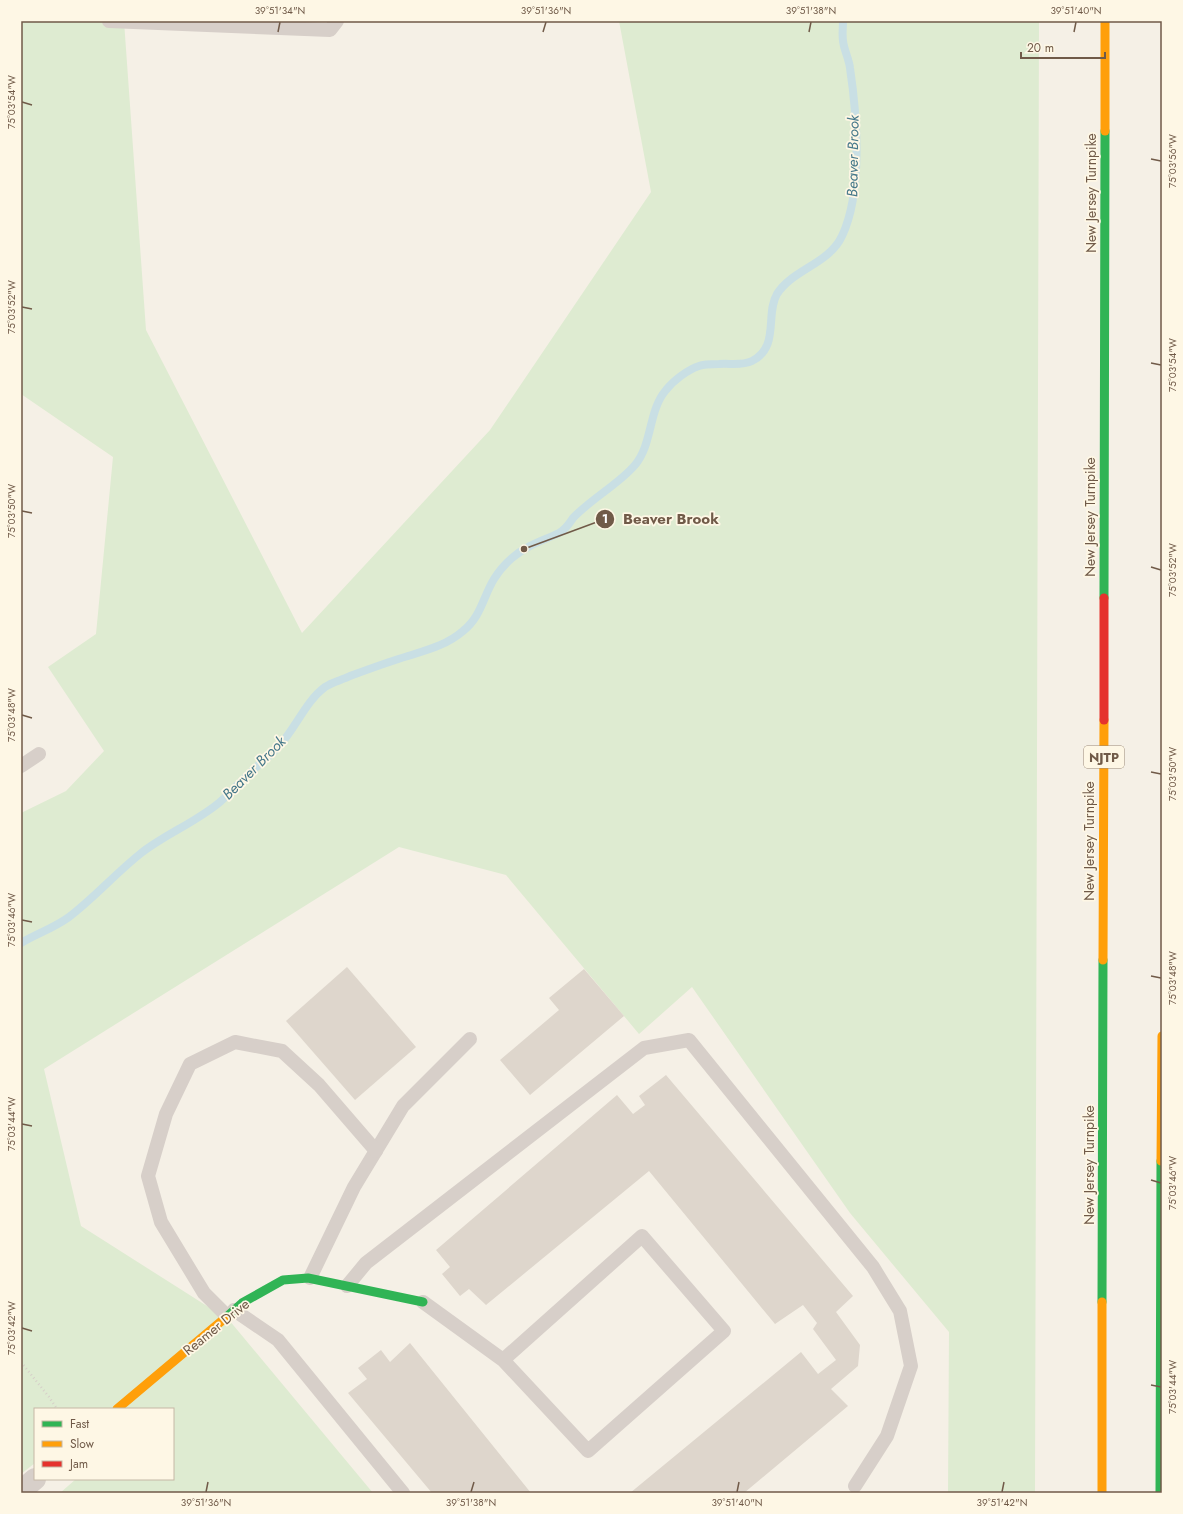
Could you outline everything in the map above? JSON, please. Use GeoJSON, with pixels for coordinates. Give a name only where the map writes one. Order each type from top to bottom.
{"type":"FeatureCollection","features":[{"type":"Feature","properties":{"kind":"main road","name":"New Jersey Turnpike"},"geometry":{"type":"LineString","coordinates":[[1102,1493],[1106,21]]}},
{"type":"Feature","properties":{"kind":"main road"},"geometry":{"type":"LineString","coordinates":[[1160,1493],[1162,1036]]}},
{"type":"Feature","properties":{"kind":"main road","name":"Reamer Drive"},"geometry":{"type":"LineString","coordinates":[[118,1408],[242,1303],[283,1280],[310,1278],[423,1302]]}},
{"type":"Feature","properties":{"kind":"street"},"geometry":{"type":"LineString","coordinates":[[21,1491],[34,1480]]}},
{"type":"Feature","properties":{"kind":"lane"},"geometry":{"type":"LineString","coordinates":[[110,21],[330,30],[337,21]]}},
{"type":"Feature","properties":{"kind":"lane"},"geometry":{"type":"LineString","coordinates":[[21,766],[39,754]]}},
{"type":"Feature","properties":{"kind":"lane"},"geometry":{"type":"LineString","coordinates":[[310,1278],[354,1187],[403,1106],[470,1039]]}},
{"type":"Feature","properties":{"kind":"lane"},"geometry":{"type":"LineString","coordinates":[[347,1286],[366,1263],[644,1048],[689,1040],[873,1267],[900,1311],[911,1366],[887,1436],[852,1491]]}},
{"type":"Feature","properties":{"kind":"lane"},"geometry":{"type":"LineString","coordinates":[[376,1151],[319,1085],[282,1051],[235,1042],[190,1064],[166,1114],[148,1176],[161,1222],[204,1293],[230,1313],[278,1340],[403,1493]]}},
{"type":"Feature","properties":{"kind":"lane"},"geometry":{"type":"LineString","coordinates":[[423,1302],[503,1360],[588,1451],[724,1331],[642,1236],[503,1360]]}},
{"type":"Feature","properties":{"kind":"path"},"geometry":{"type":"LineString","coordinates":[[21,1362],[56,1408]]}},
{"type":"Feature","properties":{"kind":"green space"},"geometry":{"type":"Polygon","coordinates":[[[21,21],[124,21],[146,330],[302,633],[490,430],[651,192],[619,21],[1039,21],[1035,1493],[948,1493],[949,1332],[850,1213],[692,987],[639,1034],[506,875],[399,847],[44,1069],[81,1226],[229,1320],[373,1493],[60,1493],[75,1480],[174,1480],[174,1408],[34,1408],[34,1464],[21,1474],[21,813],[66,791],[104,751],[48,667],[96,634],[113,457],[21,394],[21,21]]]}},
{"type":"Feature","properties":{"kind":"building"},"geometry":{"type":"Polygon","coordinates":[[[347,967],[416,1047],[355,1100],[286,1021],[347,967]]]}},
{"type":"Feature","properties":{"kind":"building"},"geometry":{"type":"Polygon","coordinates":[[[584,969],[624,1016],[530,1095],[500,1060],[559,1010],[549,998],[584,969]]]}},
{"type":"Feature","properties":{"kind":"building"},"geometry":{"type":"Polygon","coordinates":[[[666,1075],[853,1296],[836,1312],[860,1345],[858,1366],[831,1389],[848,1406],[744,1493],[630,1493],[801,1352],[818,1374],[836,1360],[813,1329],[817,1323],[803,1305],[775,1324],[649,1171],[486,1305],[469,1289],[460,1296],[442,1274],[450,1267],[436,1250],[617,1095],[633,1114],[645,1105],[639,1096],[666,1075]]]}},
{"type":"Feature","properties":{"kind":"building"},"geometry":{"type":"Polygon","coordinates":[[[410,1343],[531,1493],[432,1493],[348,1393],[367,1379],[358,1368],[381,1350],[390,1362],[410,1343]]]}},
{"type":"Feature","properties":{"kind":"waterway","name":"Beaver Brook"},"geometry":{"type":"LineString","coordinates":[[21,943],[69,917],[140,854],[220,802],[279,746],[312,700],[325,687],[334,682],[364,671],[437,646],[457,636],[463,631],[474,620],[494,579],[507,563],[523,550],[559,533],[580,511],[629,472],[635,465],[645,447],[660,398],[676,380],[685,373],[701,365],[748,363],[761,355],[769,339],[772,311],[777,294],[792,278],[820,260],[836,246],[842,236],[849,218],[856,176],[856,130],[853,87],[849,61],[844,48],[843,21]]}},
{"type":"Feature","properties":{"kind":"traffic: fast"},"geometry":{"type":"LineString","coordinates":[[1104,598],[1105,131]]}},
{"type":"Feature","properties":{"kind":"traffic: fast"},"geometry":{"type":"LineString","coordinates":[[1102,1302],[1103,960]]}},
{"type":"Feature","properties":{"kind":"traffic: fast"},"geometry":{"type":"LineString","coordinates":[[1160,1493],[1161,1161]]}},
{"type":"Feature","properties":{"kind":"traffic: fast"},"geometry":{"type":"LineString","coordinates":[[224,1319],[242,1303],[283,1280],[308,1278],[423,1302]]}},
{"type":"Feature","properties":{"kind":"traffic: slow"},"geometry":{"type":"LineString","coordinates":[[1105,21],[1105,131]]}},
{"type":"Feature","properties":{"kind":"traffic: slow"},"geometry":{"type":"LineString","coordinates":[[1103,960],[1104,720]]}},
{"type":"Feature","properties":{"kind":"traffic: slow"},"geometry":{"type":"LineString","coordinates":[[1161,1161],[1162,1036]]}},
{"type":"Feature","properties":{"kind":"traffic: slow"},"geometry":{"type":"LineString","coordinates":[[1102,1302],[1102,1493]]}},
{"type":"Feature","properties":{"kind":"traffic: slow"},"geometry":{"type":"LineString","coordinates":[[118,1408],[224,1319]]}},
{"type":"Feature","properties":{"kind":"traffic: jam"},"geometry":{"type":"LineString","coordinates":[[1104,598],[1104,720]]}},
{"type":"Feature","properties":{"kind":"place","name":"Beaver Brook"},"geometry":{"type":"Point","coordinates":[524,549]}}]}
